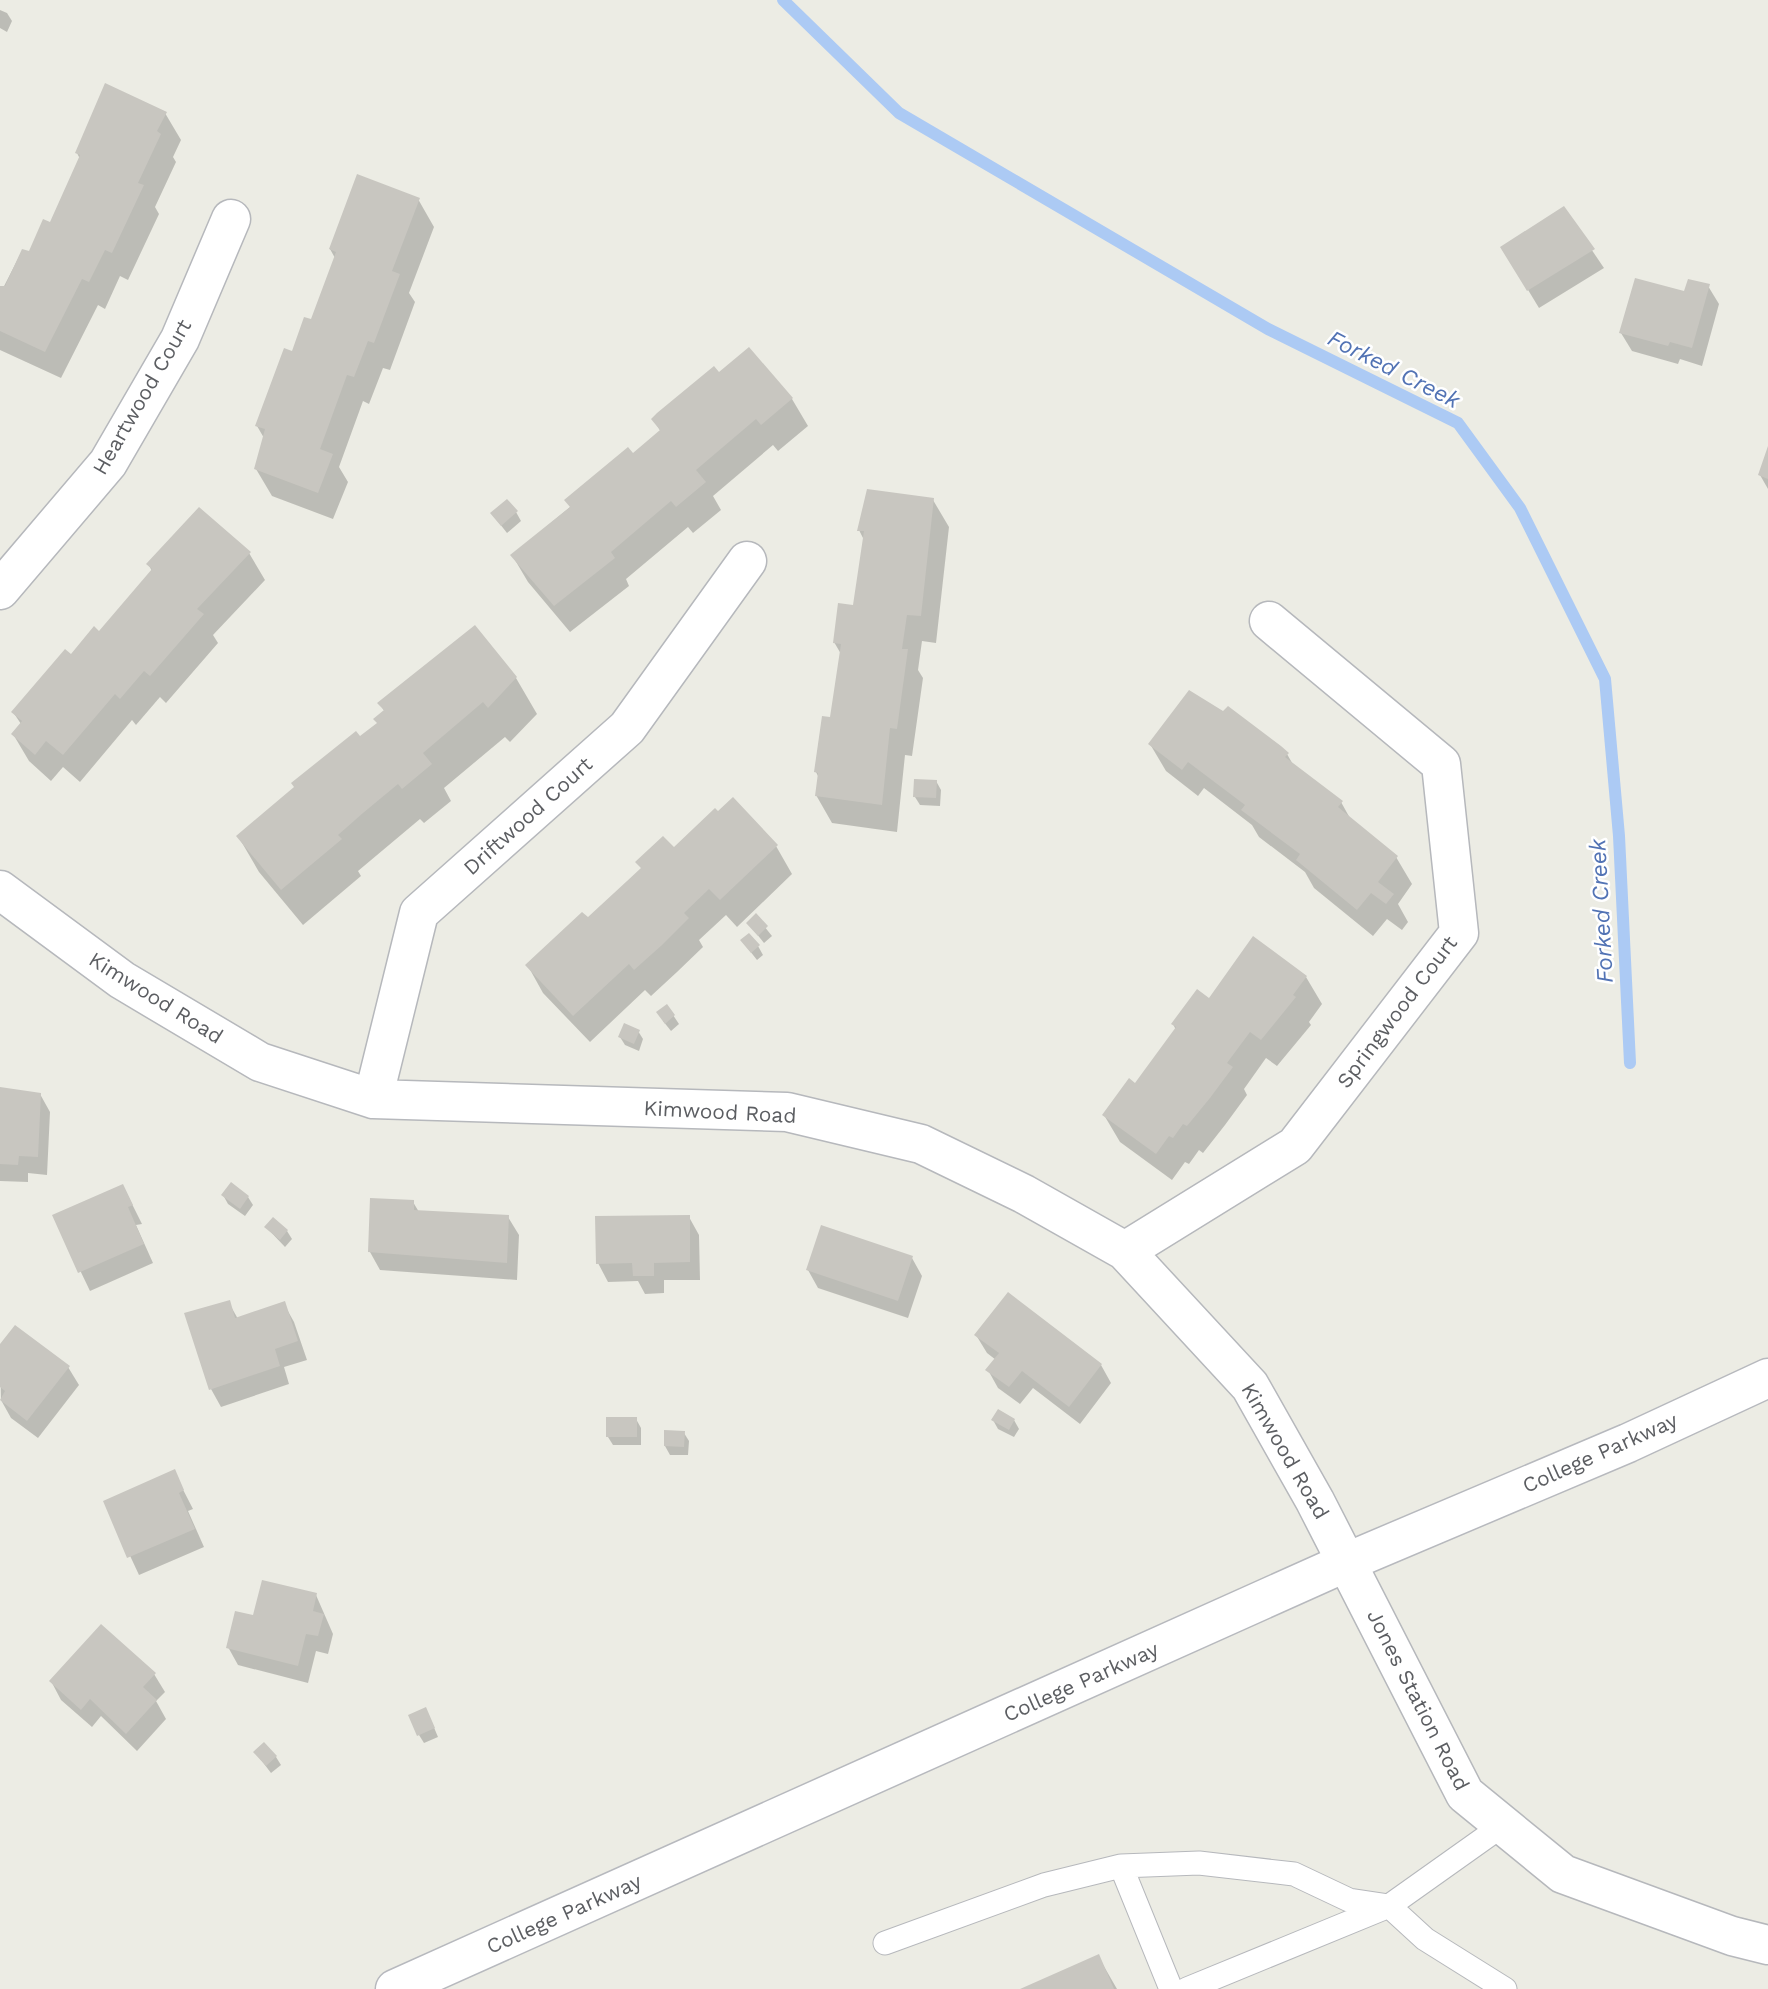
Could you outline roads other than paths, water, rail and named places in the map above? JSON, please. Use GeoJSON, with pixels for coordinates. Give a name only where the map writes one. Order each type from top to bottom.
{"type":"FeatureCollection","features":[{"type":"Feature","properties":{"kind":"street","name":"Heartwood Court"},"geometry":{"type":"LineString","coordinates":[[0,590],[108,463],[180,339],[231,219]]}},
{"type":"Feature","properties":{"kind":"street","name":"Driftwood Court"},"geometry":{"type":"LineString","coordinates":[[373,1099],[419,913],[626,727],[747,561]]}},
{"type":"Feature","properties":{"kind":"street","name":"Springwood Court"},"geometry":{"type":"LineString","coordinates":[[1125,1251],[1296,1146],[1459,933],[1441,765],[1269,621]]}},
{"type":"Feature","properties":{"kind":"street","name":"Kimwood Road"},"geometry":{"type":"LineString","coordinates":[[0,890],[122,981],[260,1062],[373,1099],[787,1112],[921,1144],[1024,1194],[1125,1251],[1250,1386],[1347,1562]]}},
{"type":"Feature","properties":{"kind":"street","name":"College Parkway"},"geometry":{"type":"LineString","coordinates":[[395,1989],[1347,1562],[1628,1443],[1768,1378]]}},
{"type":"Feature","properties":{"kind":"street","name":"Jones Station Road"},"geometry":{"type":"LineString","coordinates":[[1347,1562],[1465,1794],[1563,1874],[1732,1936],[1768,1945]]}},
{"type":"Feature","properties":{"kind":"lane"},"geometry":{"type":"LineString","coordinates":[[1187,1989],[1389,1906],[1503,1825]]}},
{"type":"Feature","properties":{"kind":"lane"},"geometry":{"type":"LineString","coordinates":[[885,1943],[1044,1885],[1121,1866],[1199,1863],[1294,1874],[1349,1900],[1389,1906],[1425,1940],[1505,1989]]}},
{"type":"Feature","properties":{"kind":"lane"},"geometry":{"type":"LineString","coordinates":[[1121,1866],[1171,1989]]}},
{"type":"Feature","properties":{"kind":"waterway","name":"Forked Creek"},"geometry":{"type":"LineString","coordinates":[[783,0],[899,113],[1268,329],[1458,423],[1520,508],[1605,679],[1619,836],[1630,1063]]}}]}
